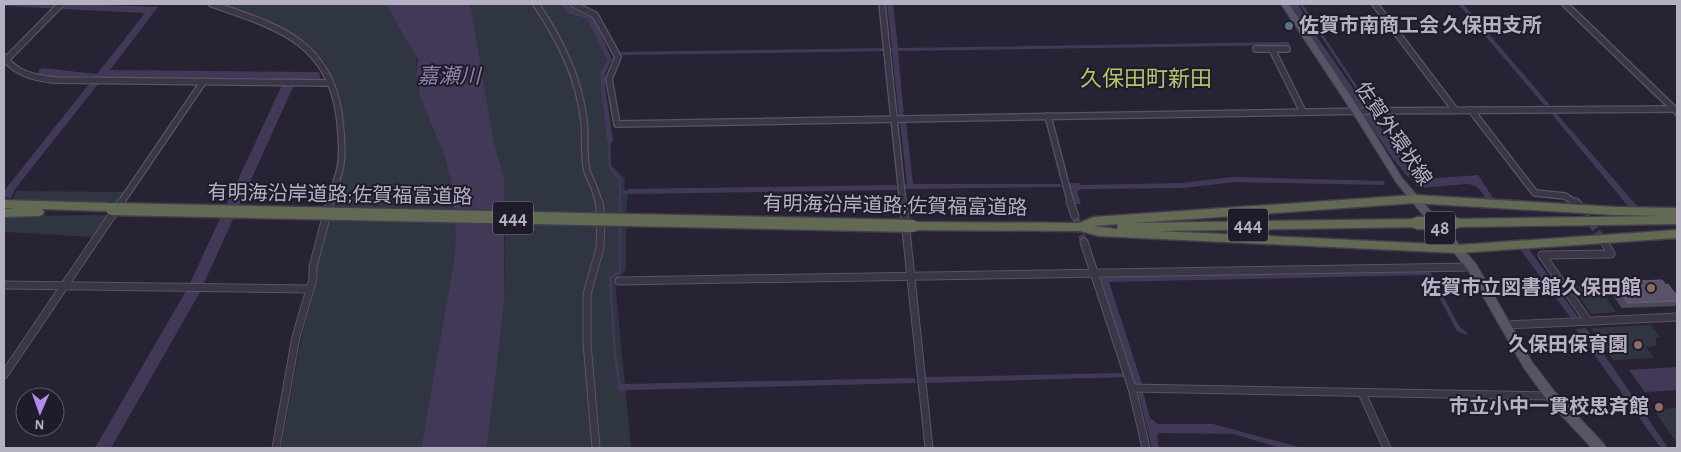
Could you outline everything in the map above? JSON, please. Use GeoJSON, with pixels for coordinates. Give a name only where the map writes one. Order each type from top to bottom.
{"type":"FeatureCollection","features":[{"type":"Feature","properties":{"kind":"highway"},"geometry":{"type":"LineString","coordinates":[[1077,222],[1415,200],[1616,211],[1677,212]]}},
{"type":"Feature","properties":{"kind":"highway"},"geometry":{"type":"LineString","coordinates":[[4,204],[112,209]]}},
{"type":"Feature","properties":{"kind":"highway"},"geometry":{"type":"LineString","coordinates":[[4,213],[105,212],[112,209]]}},
{"type":"Feature","properties":{"kind":"highway","name":"有明海沿岸道路;佐賀福富道路"},"geometry":{"type":"LineString","coordinates":[[112,209],[913,226],[1077,222],[1455,223],[1677,220]]}},
{"type":"Feature","properties":{"kind":"highway"},"geometry":{"type":"LineString","coordinates":[[1077,222],[1099,232],[1118,234],[1261,242],[1458,249],[1677,234]]}},
{"type":"Feature","properties":{"kind":"main road","name":"佐賀外環状線"},"geometry":{"type":"LineString","coordinates":[[1285,4],[1358,111],[1385,160],[1415,200],[1472,267],[1528,365],[1551,396],[1600,448]]}},
{"type":"Feature","properties":{"kind":"street"},"geometry":{"type":"LineString","coordinates":[[61,4],[4,60],[13,69],[38,78],[330,83]]}},
{"type":"Feature","properties":{"kind":"street"},"geometry":{"type":"LineString","coordinates":[[212,4],[288,34],[321,63],[337,102],[341,130],[341,172],[335,184],[312,267],[313,279],[296,336],[276,448]]}},
{"type":"Feature","properties":{"kind":"street"},"geometry":{"type":"LineString","coordinates":[[536,4],[557,36],[575,79],[584,120],[587,170],[596,188],[601,215],[600,248],[587,294],[586,343],[597,446]]}},
{"type":"Feature","properties":{"kind":"street"},"geometry":{"type":"LineString","coordinates":[[573,4],[595,15],[618,57],[609,79],[617,124],[1358,111],[1676,110]]}},
{"type":"Feature","properties":{"kind":"street"},"geometry":{"type":"LineString","coordinates":[[882,4],[929,448]]}},
{"type":"Feature","properties":{"kind":"street"},"geometry":{"type":"LineString","coordinates":[[1375,4],[1455,110]]}},
{"type":"Feature","properties":{"kind":"street"},"geometry":{"type":"LineString","coordinates":[[1565,4],[1676,110]]}},
{"type":"Feature","properties":{"kind":"street"},"geometry":{"type":"LineString","coordinates":[[1256,49],[1287,49]]}},
{"type":"Feature","properties":{"kind":"street"},"geometry":{"type":"LineString","coordinates":[[1272,49],[1303,112]]}},
{"type":"Feature","properties":{"kind":"street"},"geometry":{"type":"LineString","coordinates":[[4,374],[203,82]]}},
{"type":"Feature","properties":{"kind":"street"},"geometry":{"type":"LineString","coordinates":[[1471,110],[1535,193],[1568,195],[1574,198],[1580,206]]}},
{"type":"Feature","properties":{"kind":"street"},"geometry":{"type":"LineString","coordinates":[[1048,116],[1064,183],[1077,222]]}},
{"type":"Feature","properties":{"kind":"street"},"geometry":{"type":"LineString","coordinates":[[1084,242],[1132,388],[1146,448]]}},
{"type":"Feature","properties":{"kind":"street"},"geometry":{"type":"LineString","coordinates":[[1588,321],[1542,254],[1610,254],[1604,242]]}},
{"type":"Feature","properties":{"kind":"street"},"geometry":{"type":"LineString","coordinates":[[619,281],[1472,267]]}},
{"type":"Feature","properties":{"kind":"street"},"geometry":{"type":"LineString","coordinates":[[4,285],[310,289]]}},
{"type":"Feature","properties":{"kind":"street"},"geometry":{"type":"LineString","coordinates":[[1506,325],[1677,316]]}},
{"type":"Feature","properties":{"kind":"street"},"geometry":{"type":"LineString","coordinates":[[1132,388],[1551,396]]}},
{"type":"Feature","properties":{"kind":"street"},"geometry":{"type":"LineString","coordinates":[[1362,393],[1387,448]]}},
{"type":"Feature","properties":{"kind":"shaded area"},"geometry":{"type":"Polygon","coordinates":[[[219,4],[419,4],[416,75],[420,96],[445,158],[452,186],[456,237],[453,266],[421,448],[281,448],[302,335],[318,277],[316,267],[337,185],[343,172],[345,131],[341,101],[325,62],[309,45],[276,25],[219,4]]]}},
{"type":"Feature","properties":{"kind":"shaded area"},"geometry":{"type":"Polygon","coordinates":[[[467,4],[561,4],[567,13],[587,19],[607,60],[601,71],[611,165],[625,179],[624,188],[628,194],[626,211],[626,270],[615,281],[631,448],[487,448],[504,305],[505,221],[467,4]]]}},
{"type":"Feature","properties":{"kind":"shaded area"},"geometry":{"type":"Polygon","coordinates":[[[17,191],[126,192],[117,205],[12,200],[17,191]]]}},
{"type":"Feature","properties":{"kind":"shaded area"},"geometry":{"type":"Polygon","coordinates":[[[108,215],[94,237],[4,232],[4,219],[13,216],[108,215]]]}},
{"type":"Feature","properties":{"kind":"shaded area"},"geometry":{"type":"Polygon","coordinates":[[[1602,285],[1607,292],[1603,293],[1616,312],[1591,314],[1572,286],[1602,285]]]}},
{"type":"Feature","properties":{"kind":"shaded area"},"geometry":{"type":"Polygon","coordinates":[[[1651,325],[1660,337],[1656,338],[1656,346],[1646,347],[1654,358],[1613,360],[1591,328],[1651,325]]]}},
{"type":"Feature","properties":{"kind":"shaded area"},"geometry":{"type":"Polygon","coordinates":[[[1677,408],[1677,443],[1653,409],[1677,408]]]}},
{"type":"Feature","properties":{"kind":"water"},"geometry":{"type":"Polygon","coordinates":[[[4,4],[158,7],[110,70],[319,72],[321,80],[45,76],[39,74],[39,70],[42,68],[97,74],[145,13],[4,6],[4,4]]]}},
{"type":"Feature","properties":{"kind":"water","name":"嘉瀬川"},"geometry":{"type":"Polygon","coordinates":[[[382,4],[470,4],[493,139],[504,180],[504,305],[487,448],[421,448],[453,266],[456,237],[452,186],[445,158],[420,96],[416,75],[418,59],[388,8],[382,4]]]}},
{"type":"Feature","properties":{"kind":"water"},"geometry":{"type":"Polygon","coordinates":[[[561,4],[566,4],[594,20],[612,59],[605,74],[605,88],[613,140],[610,147],[607,139],[601,88],[601,71],[607,60],[587,19],[567,13],[561,4]]]}},
{"type":"Feature","properties":{"kind":"water"},"geometry":{"type":"Polygon","coordinates":[[[887,4],[893,4],[898,48],[1288,42],[1290,45],[898,51],[904,117],[899,117],[892,51],[621,55],[620,52],[892,48],[887,4]]]}},
{"type":"Feature","properties":{"kind":"water"},"geometry":{"type":"Polygon","coordinates":[[[1290,4],[1298,4],[1313,31],[1414,176],[1408,177],[1391,156],[1290,4]]]}},
{"type":"Feature","properties":{"kind":"water"},"geometry":{"type":"Polygon","coordinates":[[[1458,4],[1463,4],[1550,105],[1544,105],[1458,4]]]}},
{"type":"Feature","properties":{"kind":"water"},"geometry":{"type":"Polygon","coordinates":[[[90,83],[99,83],[15,189],[11,198],[4,197],[4,191],[90,83]]]}},
{"type":"Feature","properties":{"kind":"water"},"geometry":{"type":"Polygon","coordinates":[[[282,85],[294,85],[204,283],[190,283],[282,85]]]}},
{"type":"Feature","properties":{"kind":"water"},"geometry":{"type":"Polygon","coordinates":[[[1550,112],[1556,113],[1637,206],[1628,206],[1550,112]]]}},
{"type":"Feature","properties":{"kind":"water"},"geometry":{"type":"Polygon","coordinates":[[[906,121],[913,184],[1060,184],[1062,187],[905,189],[904,185],[907,184],[900,122],[906,121]]]}},
{"type":"Feature","properties":{"kind":"water"},"geometry":{"type":"Polygon","coordinates":[[[1478,175],[1495,201],[1487,200],[1479,189],[1471,185],[1419,188],[1412,180],[1478,175]]]}},
{"type":"Feature","properties":{"kind":"water"},"geometry":{"type":"Polygon","coordinates":[[[1232,177],[1384,181],[1385,185],[1235,182],[1183,188],[1082,189],[1077,191],[1081,204],[1075,204],[1069,183],[1079,183],[1080,185],[1182,183],[1232,177]]]}},
{"type":"Feature","properties":{"kind":"water"},"geometry":{"type":"Polygon","coordinates":[[[896,185],[896,190],[628,194],[628,189],[896,185]]]}},
{"type":"Feature","properties":{"kind":"water"},"geometry":{"type":"Polygon","coordinates":[[[1528,248],[1578,317],[1570,317],[1520,249],[1528,248]]]}},
{"type":"Feature","properties":{"kind":"water"},"geometry":{"type":"Polygon","coordinates":[[[1430,271],[1459,326],[1467,335],[1457,331],[1427,275],[1109,282],[1142,384],[1135,384],[1099,275],[1106,277],[1430,271]]]}},
{"type":"Feature","properties":{"kind":"water"},"geometry":{"type":"Polygon","coordinates":[[[186,291],[200,292],[111,448],[95,448],[186,291]]]}},
{"type":"Feature","properties":{"kind":"water"},"geometry":{"type":"Polygon","coordinates":[[[1586,328],[1668,448],[1661,448],[1576,329],[1586,328]]]}},
{"type":"Feature","properties":{"kind":"water"},"geometry":{"type":"Polygon","coordinates":[[[1677,367],[1677,390],[1645,392],[1629,370],[1677,367]]]}},
{"type":"Feature","properties":{"kind":"water"},"geometry":{"type":"Polygon","coordinates":[[[1124,373],[1126,377],[927,383],[926,377],[1124,373]]]}},
{"type":"Feature","properties":{"kind":"water"},"geometry":{"type":"Polygon","coordinates":[[[915,378],[916,383],[628,390],[622,392],[618,390],[617,385],[619,382],[622,384],[915,378]]]}},
{"type":"Feature","properties":{"kind":"water"},"geometry":{"type":"Polygon","coordinates":[[[1138,392],[1143,392],[1150,418],[1158,424],[1213,424],[1302,448],[1280,448],[1234,434],[1159,433],[1157,437],[1159,448],[1152,448],[1138,392]]]}},
{"type":"Feature","properties":{"kind":"building"},"geometry":{"type":"Polygon","coordinates":[[[1662,280],[1666,285],[1668,284],[1677,296],[1677,301],[1628,303],[1617,288],[1622,288],[1618,282],[1662,280]]]}},
{"type":"Feature","properties":{"kind":"waterway"},"geometry":{"type":"LineString","coordinates":[[1301,4],[1370,108],[1448,108]]}},
{"type":"Feature","properties":{"kind":"waterway"},"geometry":{"type":"LineString","coordinates":[[1457,108],[1491,107]]}},
{"type":"Feature","properties":{"kind":"waterway"},"geometry":{"type":"LineString","coordinates":[[609,146],[610,168],[620,179],[620,192]]}},
{"type":"Feature","properties":{"kind":"waterway"},"geometry":{"type":"LineString","coordinates":[[896,188],[904,187]]}},
{"type":"Feature","properties":{"kind":"waterway"},"geometry":{"type":"LineString","coordinates":[[620,192],[628,192]]}},
{"type":"Feature","properties":{"kind":"waterway"},"geometry":{"type":"LineString","coordinates":[[620,192],[620,216]]}},
{"type":"Feature","properties":{"kind":"waterway"},"geometry":{"type":"LineString","coordinates":[[619,382],[615,355],[610,278],[620,271],[620,224]]}},
{"type":"Feature","properties":{"kind":"tunnel"},"geometry":{"type":"LineString","coordinates":[[1580,207],[1604,242]]}},
{"type":"Feature","properties":{"kind":"tunnel"},"geometry":{"type":"LineString","coordinates":[[1075,216],[1084,242]]}},
{"type":"Feature","properties":{"kind":"place","name":"佐賀市南商工会 久保田支所"},"geometry":{"type":"Point","coordinates":[1289,26]}},
{"type":"Feature","properties":{"kind":"place","name":"佐賀市立図書館久保田館"},"geometry":{"type":"Point","coordinates":[1651,288]}},
{"type":"Feature","properties":{"kind":"place","name":"久保田保育園"},"geometry":{"type":"Point","coordinates":[1638,345]}},
{"type":"Feature","properties":{"kind":"place","name":"市立小中一貫校思斉館"},"geometry":{"type":"Point","coordinates":[1659,407]}},
{"type":"Feature","properties":{"kind":"district","name":"久保田町新田"},"geometry":{"type":"Point","coordinates":[1146,79]}}]}
